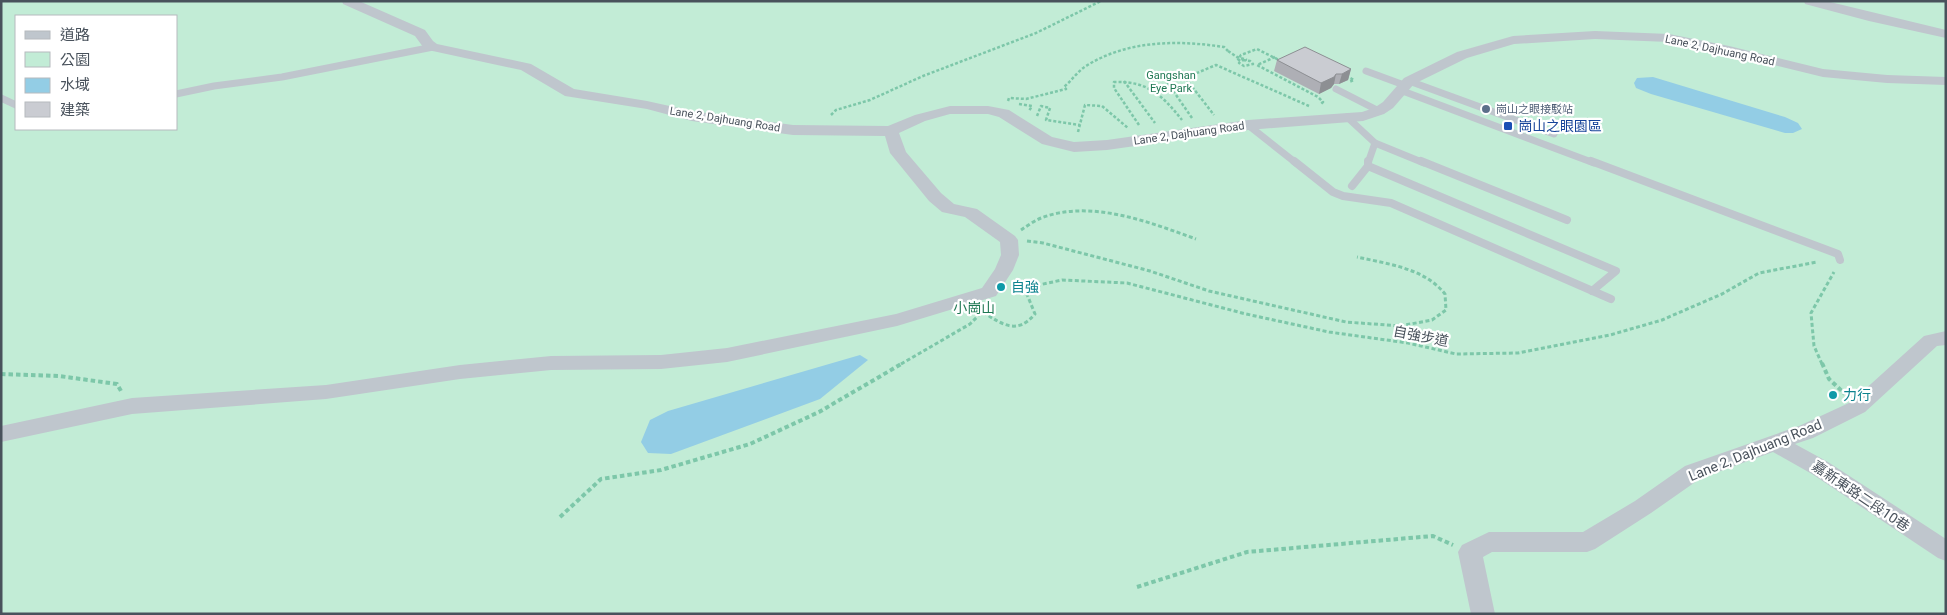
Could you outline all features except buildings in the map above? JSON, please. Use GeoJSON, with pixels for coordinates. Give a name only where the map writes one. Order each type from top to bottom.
{"type":"FeatureCollection","features":[{"type":"Feature","properties":{"kind":"street"},"geometry":{"type":"LineString","coordinates":[[348,1],[420,33],[428,44],[433,47]]}},
{"type":"Feature","properties":{"kind":"street"},"geometry":{"type":"LineString","coordinates":[[1810,1],[1869,17],[1946,34]]}},
{"type":"Feature","properties":{"kind":"street","name":"Lane 2, Dajhuang Road"},"geometry":{"type":"LineString","coordinates":[[433,47],[526,67],[570,93],[647,105],[692,116],[742,124],[816,130],[891,131],[920,118],[950,110],[988,110],[1004,113],[1046,141],[1074,147],[1106,145],[1248,124],[1363,116],[1388,106],[1402,87],[1462,55],[1513,40],[1595,35],[1669,38],[1729,50],[1823,73],[1886,79],[1946,81]]}},
{"type":"Feature","properties":{"kind":"street"},"geometry":{"type":"LineString","coordinates":[[1,434],[132,406],[326,392],[460,372],[551,363],[661,362],[727,354],[898,320],[989,292],[1004,270],[1010,255],[1009,240],[971,213],[948,208],[935,197],[898,153],[891,131]]}},
{"type":"Feature","properties":{"kind":"street","name":"Lane 2, Dajhuang Road"},"geometry":{"type":"LineString","coordinates":[[1470,552],[1489,542],[1587,542],[1643,507],[1693,472],[1806,432],[1858,407],[1932,341],[1946,338]]}},
{"type":"Feature","properties":{"kind":"street","name":"嘉新東路二段10巷"},"geometry":{"type":"LineString","coordinates":[[1775,443],[1820,468],[1946,551]]}},
{"type":"Feature","properties":{"kind":"street"},"geometry":{"type":"LineString","coordinates":[[1470,552],[1483,614]]}},
{"type":"Feature","properties":{"kind":"lane"},"geometry":{"type":"LineString","coordinates":[[178,94],[214,86],[282,77],[433,47]]}},
{"type":"Feature","properties":{"kind":"lane"},"geometry":{"type":"LineString","coordinates":[[1366,71],[1402,87],[1840,260]]}},
{"type":"Feature","properties":{"kind":"lane"},"geometry":{"type":"LineString","coordinates":[[1402,87],[1554,134]]}},
{"type":"Feature","properties":{"kind":"lane"},"geometry":{"type":"LineString","coordinates":[[1336,89],[1379,111]]}},
{"type":"Feature","properties":{"kind":"lane"},"geometry":{"type":"LineString","coordinates":[[1,98],[15,105]]}},
{"type":"Feature","properties":{"kind":"lane"},"geometry":{"type":"LineString","coordinates":[[1346,117],[1376,143],[1567,220]]}},
{"type":"Feature","properties":{"kind":"lane"},"geometry":{"type":"LineString","coordinates":[[1248,124],[1333,192],[1343,196],[1391,203],[1611,299]]}},
{"type":"Feature","properties":{"kind":"lane"},"geometry":{"type":"LineString","coordinates":[[1352,186],[1368,166],[1376,143]]}},
{"type":"Feature","properties":{"kind":"lane"},"geometry":{"type":"LineString","coordinates":[[1368,166],[1616,271],[1592,291]]}},
{"type":"Feature","properties":{"kind":"path"},"geometry":{"type":"LineString","coordinates":[[816,130],[836,110],[870,100],[923,76],[1036,33],[1101,1]]}},
{"type":"Feature","properties":{"kind":"path"},"geometry":{"type":"LineString","coordinates":[[1006,107],[1009,98],[1026,99],[1066,89],[1064,87],[1086,66],[1122,50],[1166,43],[1220,46],[1237,57],[1247,60],[1252,62],[1252,65],[1244,66],[1240,64],[1238,58],[1241,55],[1257,49],[1284,62]]}},
{"type":"Feature","properties":{"kind":"path"},"geometry":{"type":"LineString","coordinates":[[1196,125],[1165,79],[1174,76],[1192,75],[1216,65],[1311,107],[1321,105],[1323,102],[1318,97],[1258,65],[1275,57]]}},
{"type":"Feature","properties":{"kind":"path"},"geometry":{"type":"LineString","coordinates":[[1240,61],[1247,60]]}},
{"type":"Feature","properties":{"kind":"path"},"geometry":{"type":"LineString","coordinates":[[1183,75],[1224,127]]}},
{"type":"Feature","properties":{"kind":"path"},"geometry":{"type":"LineString","coordinates":[[1124,81],[1157,126],[1150,128],[1157,136]]}},
{"type":"Feature","properties":{"kind":"path"},"geometry":{"type":"LineString","coordinates":[[1142,130],[1114,88],[1114,82],[1138,82],[1146,85],[1167,101],[1187,126]]}},
{"type":"Feature","properties":{"kind":"path"},"geometry":{"type":"LineString","coordinates":[[1016,109],[1018,104],[1032,106],[1027,116]]}},
{"type":"Feature","properties":{"kind":"path"},"geometry":{"type":"LineString","coordinates":[[1074,147],[1085,105],[1102,106],[1132,131]]}},
{"type":"Feature","properties":{"kind":"path"},"geometry":{"type":"LineString","coordinates":[[1036,118],[1041,106],[1050,108],[1046,120],[1080,125]]}},
{"type":"Feature","properties":{"kind":"path"},"geometry":{"type":"LineString","coordinates":[[1009,240],[1024,227],[1043,216],[1056,212],[1089,212],[1142,220],[1196,239]]}},
{"type":"Feature","properties":{"kind":"path"},"geometry":{"type":"LineString","coordinates":[[1009,240],[1044,243],[1150,271],[1208,291],[1272,308],[1346,322],[1400,326],[1432,320],[1446,310],[1446,296],[1439,287],[1418,272],[1357,257]]}},
{"type":"Feature","properties":{"kind":"path","name":"自強步道"},"geometry":{"type":"LineString","coordinates":[[989,292],[1004,292],[1062,280],[1127,283],[1246,314],[1329,332],[1408,343],[1456,354],[1518,353],[1610,335],[1662,320],[1722,294],[1759,273],[1828,260],[1840,260]]}},
{"type":"Feature","properties":{"kind":"path"},"geometry":{"type":"LineString","coordinates":[[1840,260],[1811,312],[1814,346],[1829,379],[1858,407]]}},
{"type":"Feature","properties":{"kind":"path"},"geometry":{"type":"LineString","coordinates":[[983,312],[999,324],[1018,328],[1030,321],[1036,314],[1026,292],[1028,286]]}},
{"type":"Feature","properties":{"kind":"path"},"geometry":{"type":"LineString","coordinates":[[560,517],[601,479],[661,470],[750,444],[819,412],[970,324],[983,312],[989,292]]}},
{"type":"Feature","properties":{"kind":"path"},"geometry":{"type":"LineString","coordinates":[[1,374],[37,374],[117,384],[132,406]]}},
{"type":"Feature","properties":{"kind":"path"},"geometry":{"type":"LineString","coordinates":[[1137,587],[1247,552],[1432,536],[1470,552]]}},
{"type":"Feature","properties":{"kind":"green space","name":"小崗山"},"geometry":{"type":"Polygon","coordinates":[[[1,1],[1946,1],[1946,614],[1,614],[1,1]]]}},
{"type":"Feature","properties":{"kind":"water"},"geometry":{"type":"Polygon","coordinates":[[[1653,77],[1785,117],[1798,123],[1802,129],[1793,133],[1785,133],[1636,88],[1634,83],[1637,78],[1653,77]]]}},
{"type":"Feature","properties":{"kind":"water"},"geometry":{"type":"Polygon","coordinates":[[[860,355],[868,360],[820,399],[671,454],[648,453],[641,442],[650,420],[668,411],[860,355]]]}},
{"type":"Feature","properties":{"kind":"place","name":"崗山之眼接駁站"},"geometry":{"type":"Point","coordinates":[1486,109]}},
{"type":"Feature","properties":{"kind":"place","name":"崗山之眼園區"},"geometry":{"type":"Point","coordinates":[1508,126]}},
{"type":"Feature","properties":{"kind":"place","name":"自強"},"geometry":{"type":"Point","coordinates":[1001,287]}},
{"type":"Feature","properties":{"kind":"place","name":"力行"},"geometry":{"type":"Point","coordinates":[1833,395]}},
{"type":"Feature","properties":{"kind":"park label","name":"Gangshan Eye Park"},"geometry":{"type":"Point","coordinates":[1171,81]}}]}
